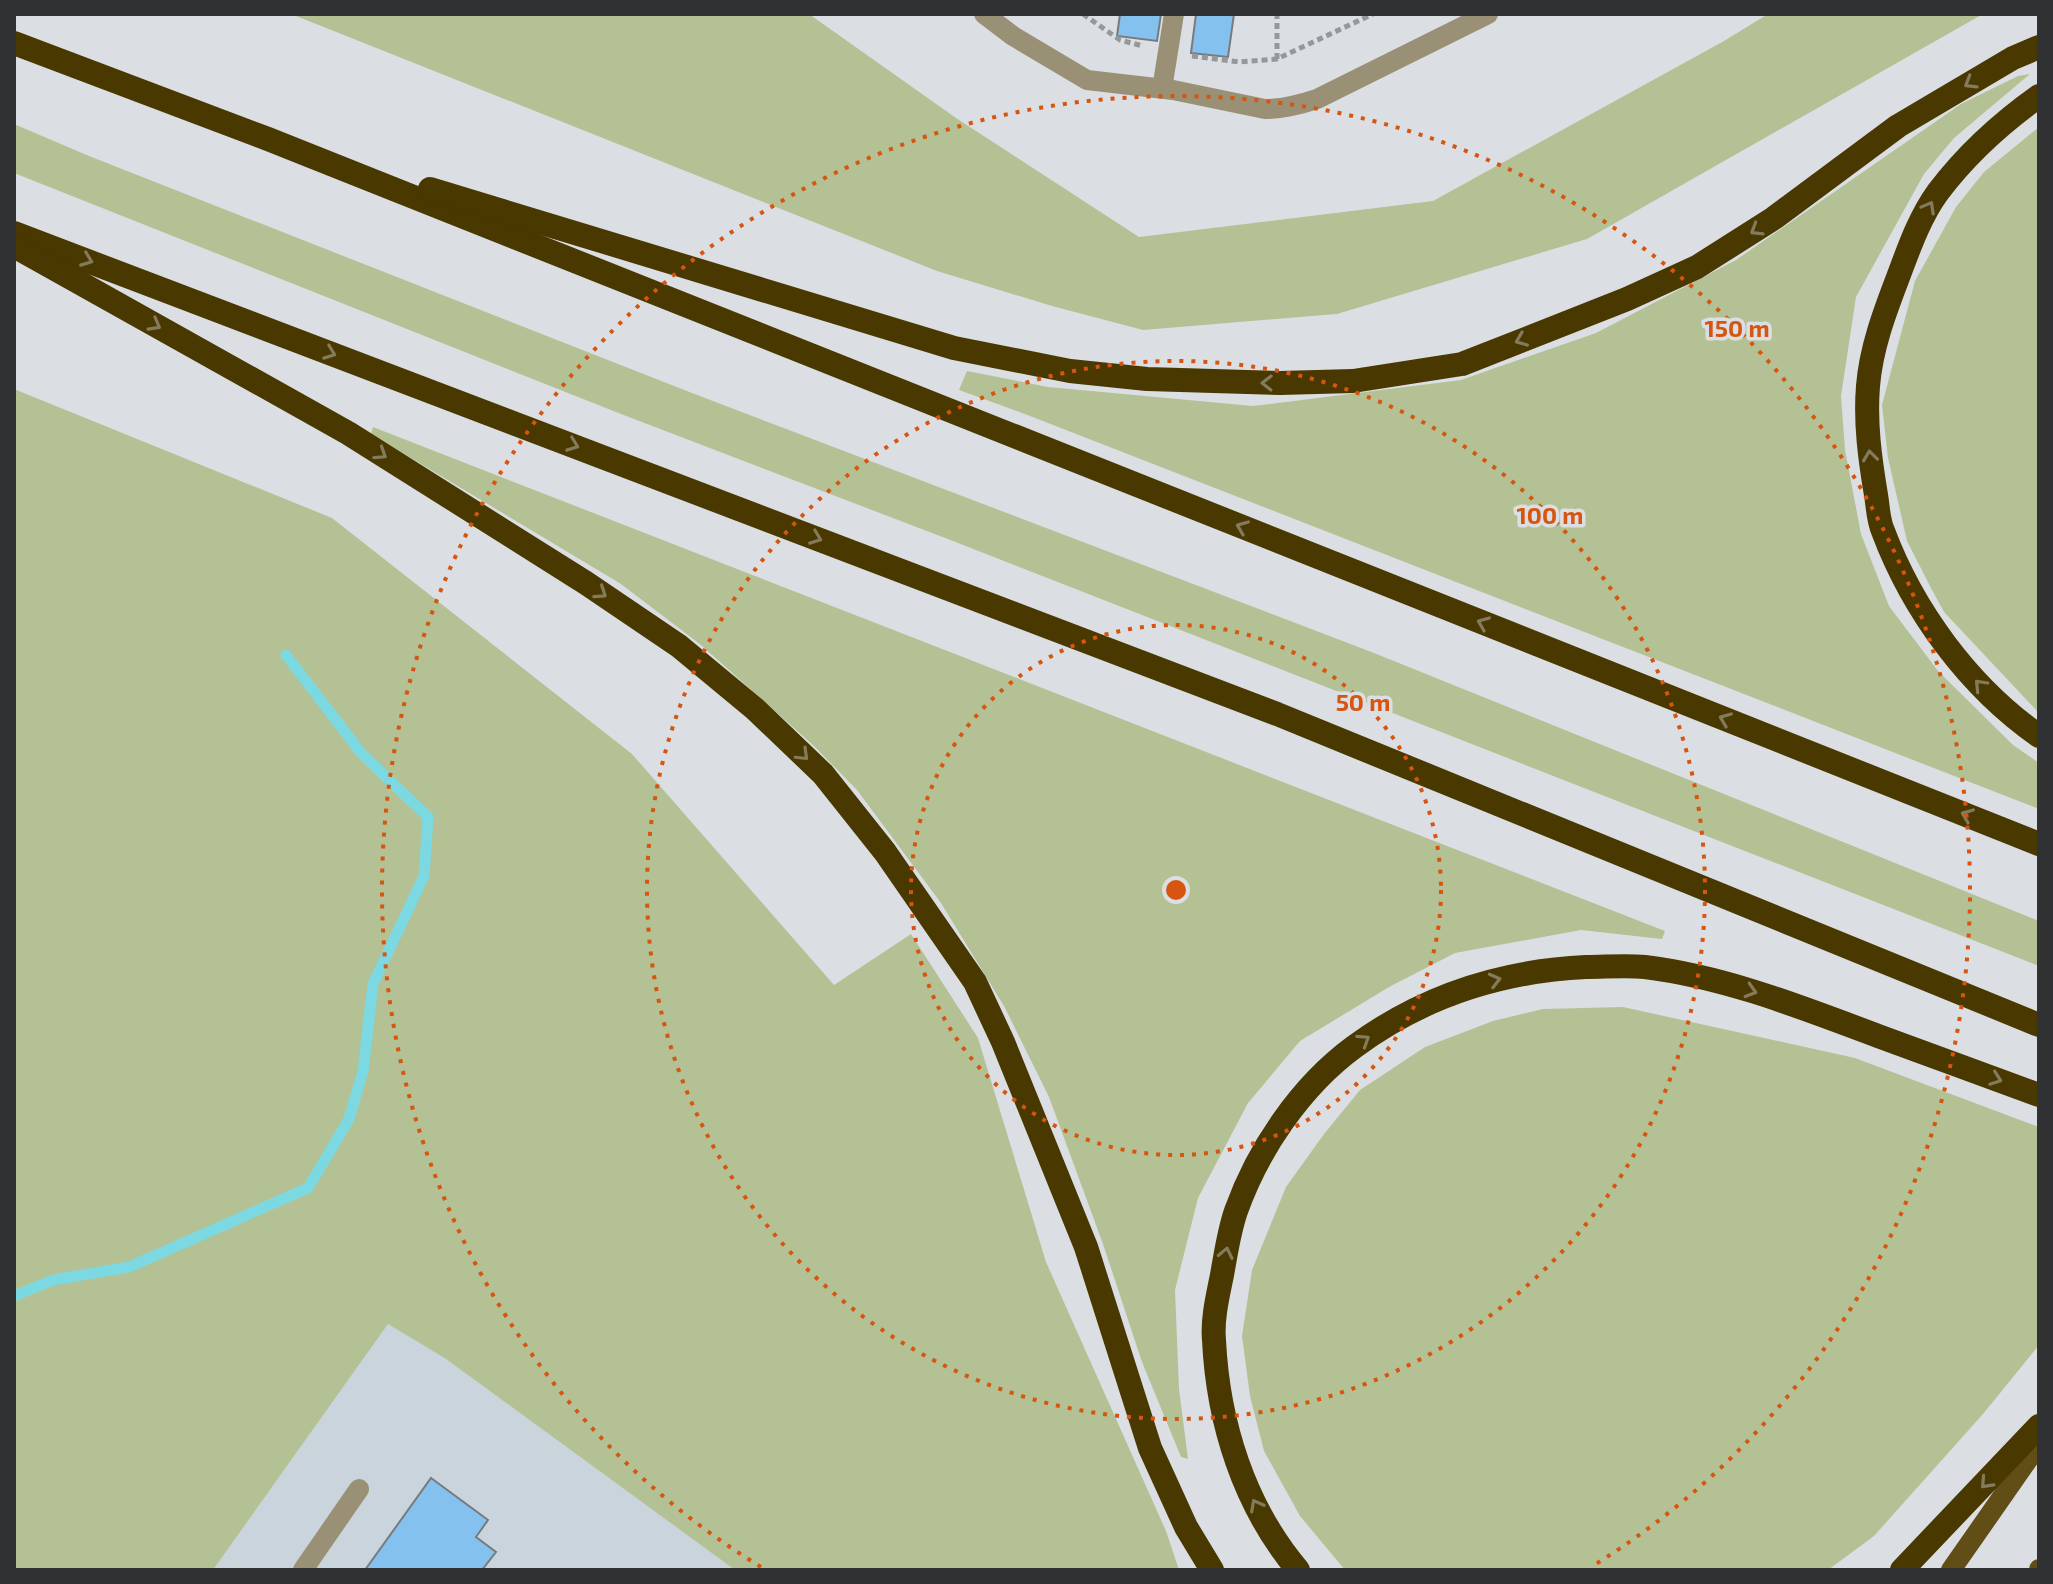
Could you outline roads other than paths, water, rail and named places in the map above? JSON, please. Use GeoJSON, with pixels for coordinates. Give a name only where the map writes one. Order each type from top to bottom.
{"type":"FeatureCollection","features":[{"type":"Feature","properties":{"kind":"highway"},"geometry":{"type":"LineString","coordinates":[[14,43],[268,139],[2039,844]]}},
{"type":"Feature","properties":{"kind":"highway"},"geometry":{"type":"LineString","coordinates":[[268,139],[954,348],[1070,371],[1147,379],[1280,383],[1353,381],[1462,364],[1627,299],[1697,267],[1774,218],[1898,126],[2013,58],[2039,47]]}},
{"type":"Feature","properties":{"kind":"highway"},"geometry":{"type":"LineString","coordinates":[[2039,96],[2009,118],[1971,153],[1937,194],[1914,235],[1878,330],[1868,385],[1868,450],[1882,529],[1914,595],[1959,664],[2009,715],[2039,736]]}},
{"type":"Feature","properties":{"kind":"highway"},"geometry":{"type":"LineString","coordinates":[[14,233],[1277,714],[2039,1025]]}},
{"type":"Feature","properties":{"kind":"highway"},"geometry":{"type":"LineString","coordinates":[[14,246],[348,433],[586,583],[679,646],[755,709],[823,774],[885,852],[975,982],[1003,1042],[1086,1247],[1150,1448],[1186,1527],[1212,1570]]}},
{"type":"Feature","properties":{"kind":"highway"},"geometry":{"type":"LineString","coordinates":[[1298,1570],[1258,1509],[1236,1465],[1213,1337],[1218,1294],[1236,1212],[1268,1145],[1295,1104],[1325,1072],[1352,1048],[1391,1022],[1450,993],[1529,971],[1642,967],[1743,988],[2039,1095]]}},
{"type":"Feature","properties":{"kind":"highway"},"geometry":{"type":"LineString","coordinates":[[1902,1570],[2039,1426]]}},
{"type":"Feature","properties":{"kind":"main road"},"geometry":{"type":"LineString","coordinates":[[1951,1570],[2039,1444]]}},
{"type":"Feature","properties":{"kind":"street"},"geometry":{"type":"LineString","coordinates":[[984,14],[1013,36],[1087,80],[1162,89],[1265,109],[1294,107],[1317,99],[1488,14]]}},
{"type":"Feature","properties":{"kind":"street"},"geometry":{"type":"LineString","coordinates":[[1162,89],[1174,14]]}},
{"type":"Feature","properties":{"kind":"street"},"geometry":{"type":"LineString","coordinates":[[303,1570],[359,1489]]}},
{"type":"Feature","properties":{"kind":"waterway"},"geometry":{"type":"LineString","coordinates":[[14,1296],[53,1280],[129,1267],[308,1188],[349,1119],[363,1071],[373,984],[424,876],[428,817],[362,754],[286,655]]}}]}
